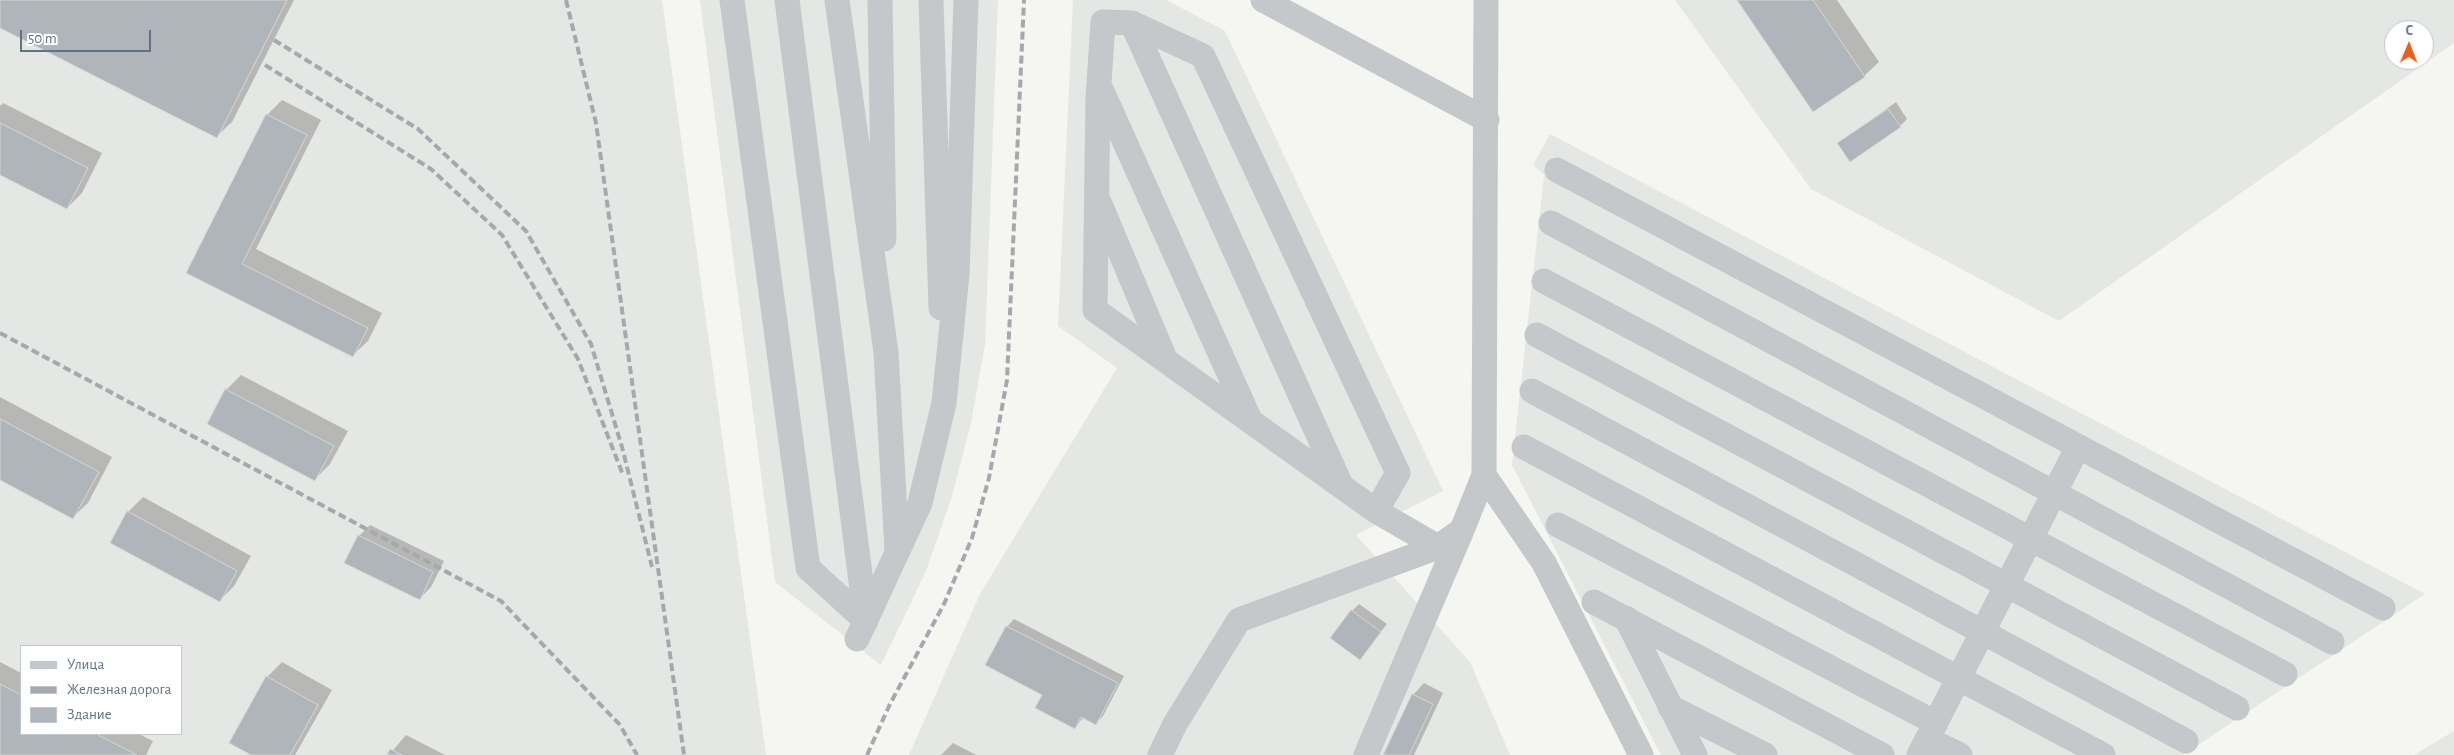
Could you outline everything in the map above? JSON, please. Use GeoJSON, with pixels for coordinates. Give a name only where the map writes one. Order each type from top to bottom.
{"type":"FeatureCollection","features":[{"type":"Feature","properties":{"kind":"street"},"geometry":{"type":"LineString","coordinates":[[732,0],[808,568],[861,630]]}},
{"type":"Feature","properties":{"kind":"street"},"geometry":{"type":"LineString","coordinates":[[787,0],[861,630]]}},
{"type":"Feature","properties":{"kind":"street"},"geometry":{"type":"LineString","coordinates":[[837,0],[886,352]]}},
{"type":"Feature","properties":{"kind":"street"},"geometry":{"type":"LineString","coordinates":[[880,0],[886,352],[897,552]]}},
{"type":"Feature","properties":{"kind":"street"},"geometry":{"type":"LineString","coordinates":[[931,0],[944,403]]}},
{"type":"Feature","properties":{"kind":"street"},"geometry":{"type":"LineString","coordinates":[[861,630],[920,504],[944,403],[957,274],[966,0]]}},
{"type":"Feature","properties":{"kind":"street"},"geometry":{"type":"LineString","coordinates":[[1263,0],[1487,120]]}},
{"type":"Feature","properties":{"kind":"street"},"geometry":{"type":"LineString","coordinates":[[1366,755],[1484,475],[1487,120],[1486,0]]}},
{"type":"Feature","properties":{"kind":"street"},"geometry":{"type":"LineString","coordinates":[[1376,510],[1398,473],[1203,56],[1132,23],[1104,22],[1099,84],[1095,310],[1376,510],[1438,547]]}},
{"type":"Feature","properties":{"kind":"street"},"geometry":{"type":"LineString","coordinates":[[1132,23],[1340,484]]}},
{"type":"Feature","properties":{"kind":"street"},"geometry":{"type":"LineString","coordinates":[[1099,84],[1250,421]]}},
{"type":"Feature","properties":{"kind":"street"},"geometry":{"type":"LineString","coordinates":[[1557,170],[2383,608]]}},
{"type":"Feature","properties":{"kind":"street"},"geometry":{"type":"LineString","coordinates":[[1097,194],[1166,361]]}},
{"type":"Feature","properties":{"kind":"street"},"geometry":{"type":"LineString","coordinates":[[1551,223],[2332,642]]}},
{"type":"Feature","properties":{"kind":"street"},"geometry":{"type":"LineString","coordinates":[[1544,281],[2285,674]]}},
{"type":"Feature","properties":{"kind":"street"},"geometry":{"type":"LineString","coordinates":[[1537,335],[2237,708]]}},
{"type":"Feature","properties":{"kind":"street"},"geometry":{"type":"LineString","coordinates":[[1532,391],[2186,741]]}},
{"type":"Feature","properties":{"kind":"street"},"geometry":{"type":"LineString","coordinates":[[1524,447],[2102,755]]}},
{"type":"Feature","properties":{"kind":"street"},"geometry":{"type":"LineString","coordinates":[[1928,739],[2078,447]]}},
{"type":"Feature","properties":{"kind":"street"},"geometry":{"type":"LineString","coordinates":[[1484,475],[1544,563],[1641,755]]}},
{"type":"Feature","properties":{"kind":"street"},"geometry":{"type":"LineString","coordinates":[[1558,525],[1928,739],[1960,755]]}},
{"type":"Feature","properties":{"kind":"street"},"geometry":{"type":"LineString","coordinates":[[1160,755],[1175,724],[1239,620],[1438,547],[1462,530]]}},
{"type":"Feature","properties":{"kind":"street"},"geometry":{"type":"LineString","coordinates":[[1594,602],[1882,755]]}},
{"type":"Feature","properties":{"kind":"street"},"geometry":{"type":"LineString","coordinates":[[1626,618],[1695,755]]}},
{"type":"Feature","properties":{"kind":"street"},"geometry":{"type":"LineString","coordinates":[[1670,707],[1765,755]]}},
{"type":"Feature","properties":{"kind":"shaded area"},"geometry":{"type":"Polygon","coordinates":[[[0,0],[662,0],[766,755],[0,755],[0,0]]]}},
{"type":"Feature","properties":{"kind":"shaded area"},"geometry":{"type":"Polygon","coordinates":[[[700,0],[998,0],[985,344],[971,423],[952,496],[926,571],[881,665],[775,582],[700,0]]]}},
{"type":"Feature","properties":{"kind":"shaded area"},"geometry":{"type":"Polygon","coordinates":[[[1073,0],[1166,0],[1225,31],[1443,491],[1356,535],[1470,662],[1510,755],[909,755],[980,594],[1117,368],[1058,326],[1073,0]]]}},
{"type":"Feature","properties":{"kind":"shaded area"},"geometry":{"type":"Polygon","coordinates":[[[1675,0],[2454,0],[2454,43],[2434,57],[2434,20],[2384,20],[2384,70],[2416,70],[2059,321],[1811,189],[1675,0]]]}},
{"type":"Feature","properties":{"kind":"shaded area"},"geometry":{"type":"Polygon","coordinates":[[[1550,134],[2425,594],[2183,755],[1661,755],[1512,465],[1544,175],[1533,165],[1550,134]]]}},
{"type":"Feature","properties":{"kind":"shaded area"},"geometry":{"type":"Polygon","coordinates":[[[2454,731],[2454,755],[2414,755],[2454,731]]]}},
{"type":"Feature","properties":{"kind":"building"},"geometry":{"type":"Polygon","coordinates":[[[0,0],[287,0],[217,138],[0,28],[0,0]]]}},
{"type":"Feature","properties":{"kind":"building"},"geometry":{"type":"Polygon","coordinates":[[[1737,0],[1813,0],[1865,77],[1813,112],[1737,0]]]}},
{"type":"Feature","properties":{"kind":"building"},"geometry":{"type":"Polygon","coordinates":[[[1888,109],[1901,127],[1850,162],[1837,143],[1888,109]]]}},
{"type":"Feature","properties":{"kind":"building"},"geometry":{"type":"Polygon","coordinates":[[[266,114],[307,135],[242,264],[368,328],[353,357],[186,273],[266,114]]]}},
{"type":"Feature","properties":{"kind":"building"},"geometry":{"type":"Polygon","coordinates":[[[0,123],[88,168],[67,209],[0,175],[0,123]]]}},
{"type":"Feature","properties":{"kind":"building"},"geometry":{"type":"Polygon","coordinates":[[[225,389],[334,446],[315,481],[207,424],[225,389]]]}},
{"type":"Feature","properties":{"kind":"building"},"geometry":{"type":"Polygon","coordinates":[[[0,419],[99,472],[73,519],[0,480],[0,419]]]}},
{"type":"Feature","properties":{"kind":"building"},"geometry":{"type":"Polygon","coordinates":[[[127,511],[237,571],[220,602],[110,543],[127,511]]]}},
{"type":"Feature","properties":{"kind":"building"},"geometry":{"type":"Polygon","coordinates":[[[358,535],[433,572],[420,600],[344,563],[358,535]]]}},
{"type":"Feature","properties":{"kind":"building"},"geometry":{"type":"Polygon","coordinates":[[[1351,610],[1381,632],[1360,660],[1330,638],[1351,610]]]}},
{"type":"Feature","properties":{"kind":"building"},"geometry":{"type":"Polygon","coordinates":[[[1006,626],[1118,683],[1096,725],[1081,717],[1075,729],[1035,708],[1042,695],[985,665],[1006,626]]]}},
{"type":"Feature","properties":{"kind":"building"},"geometry":{"type":"Polygon","coordinates":[[[266,676],[318,705],[290,755],[251,755],[229,743],[266,676]]]}},
{"type":"Feature","properties":{"kind":"building"},"geometry":{"type":"Polygon","coordinates":[[[0,684],[20,694],[20,735],[98,735],[137,755],[0,755],[0,684]]]}},
{"type":"Feature","properties":{"kind":"building"},"geometry":{"type":"Polygon","coordinates":[[[1412,694],[1433,704],[1409,755],[1383,755],[1412,694]]]}},
{"type":"Feature","properties":{"kind":"building"},"geometry":{"type":"Polygon","coordinates":[[[390,749],[402,755],[387,755],[390,749]]]}},
{"type":"Feature","properties":{"kind":"railway"},"geometry":{"type":"LineString","coordinates":[[566,0],[596,123],[684,755]]}},
{"type":"Feature","properties":{"kind":"railway"},"geometry":{"type":"LineString","coordinates":[[867,755],[890,704],[944,604],[972,538],[989,478],[1007,380],[1024,0]]}},
{"type":"Feature","properties":{"kind":"railway"},"geometry":{"type":"LineString","coordinates":[[274,40],[418,129],[526,231],[591,344],[622,447],[652,567]]}},
{"type":"Feature","properties":{"kind":"railway"},"geometry":{"type":"LineString","coordinates":[[265,65],[431,169],[502,235],[578,359],[623,475]]}},
{"type":"Feature","properties":{"kind":"railway"},"geometry":{"type":"LineString","coordinates":[[0,333],[501,601],[620,725],[637,755]]}}]}
